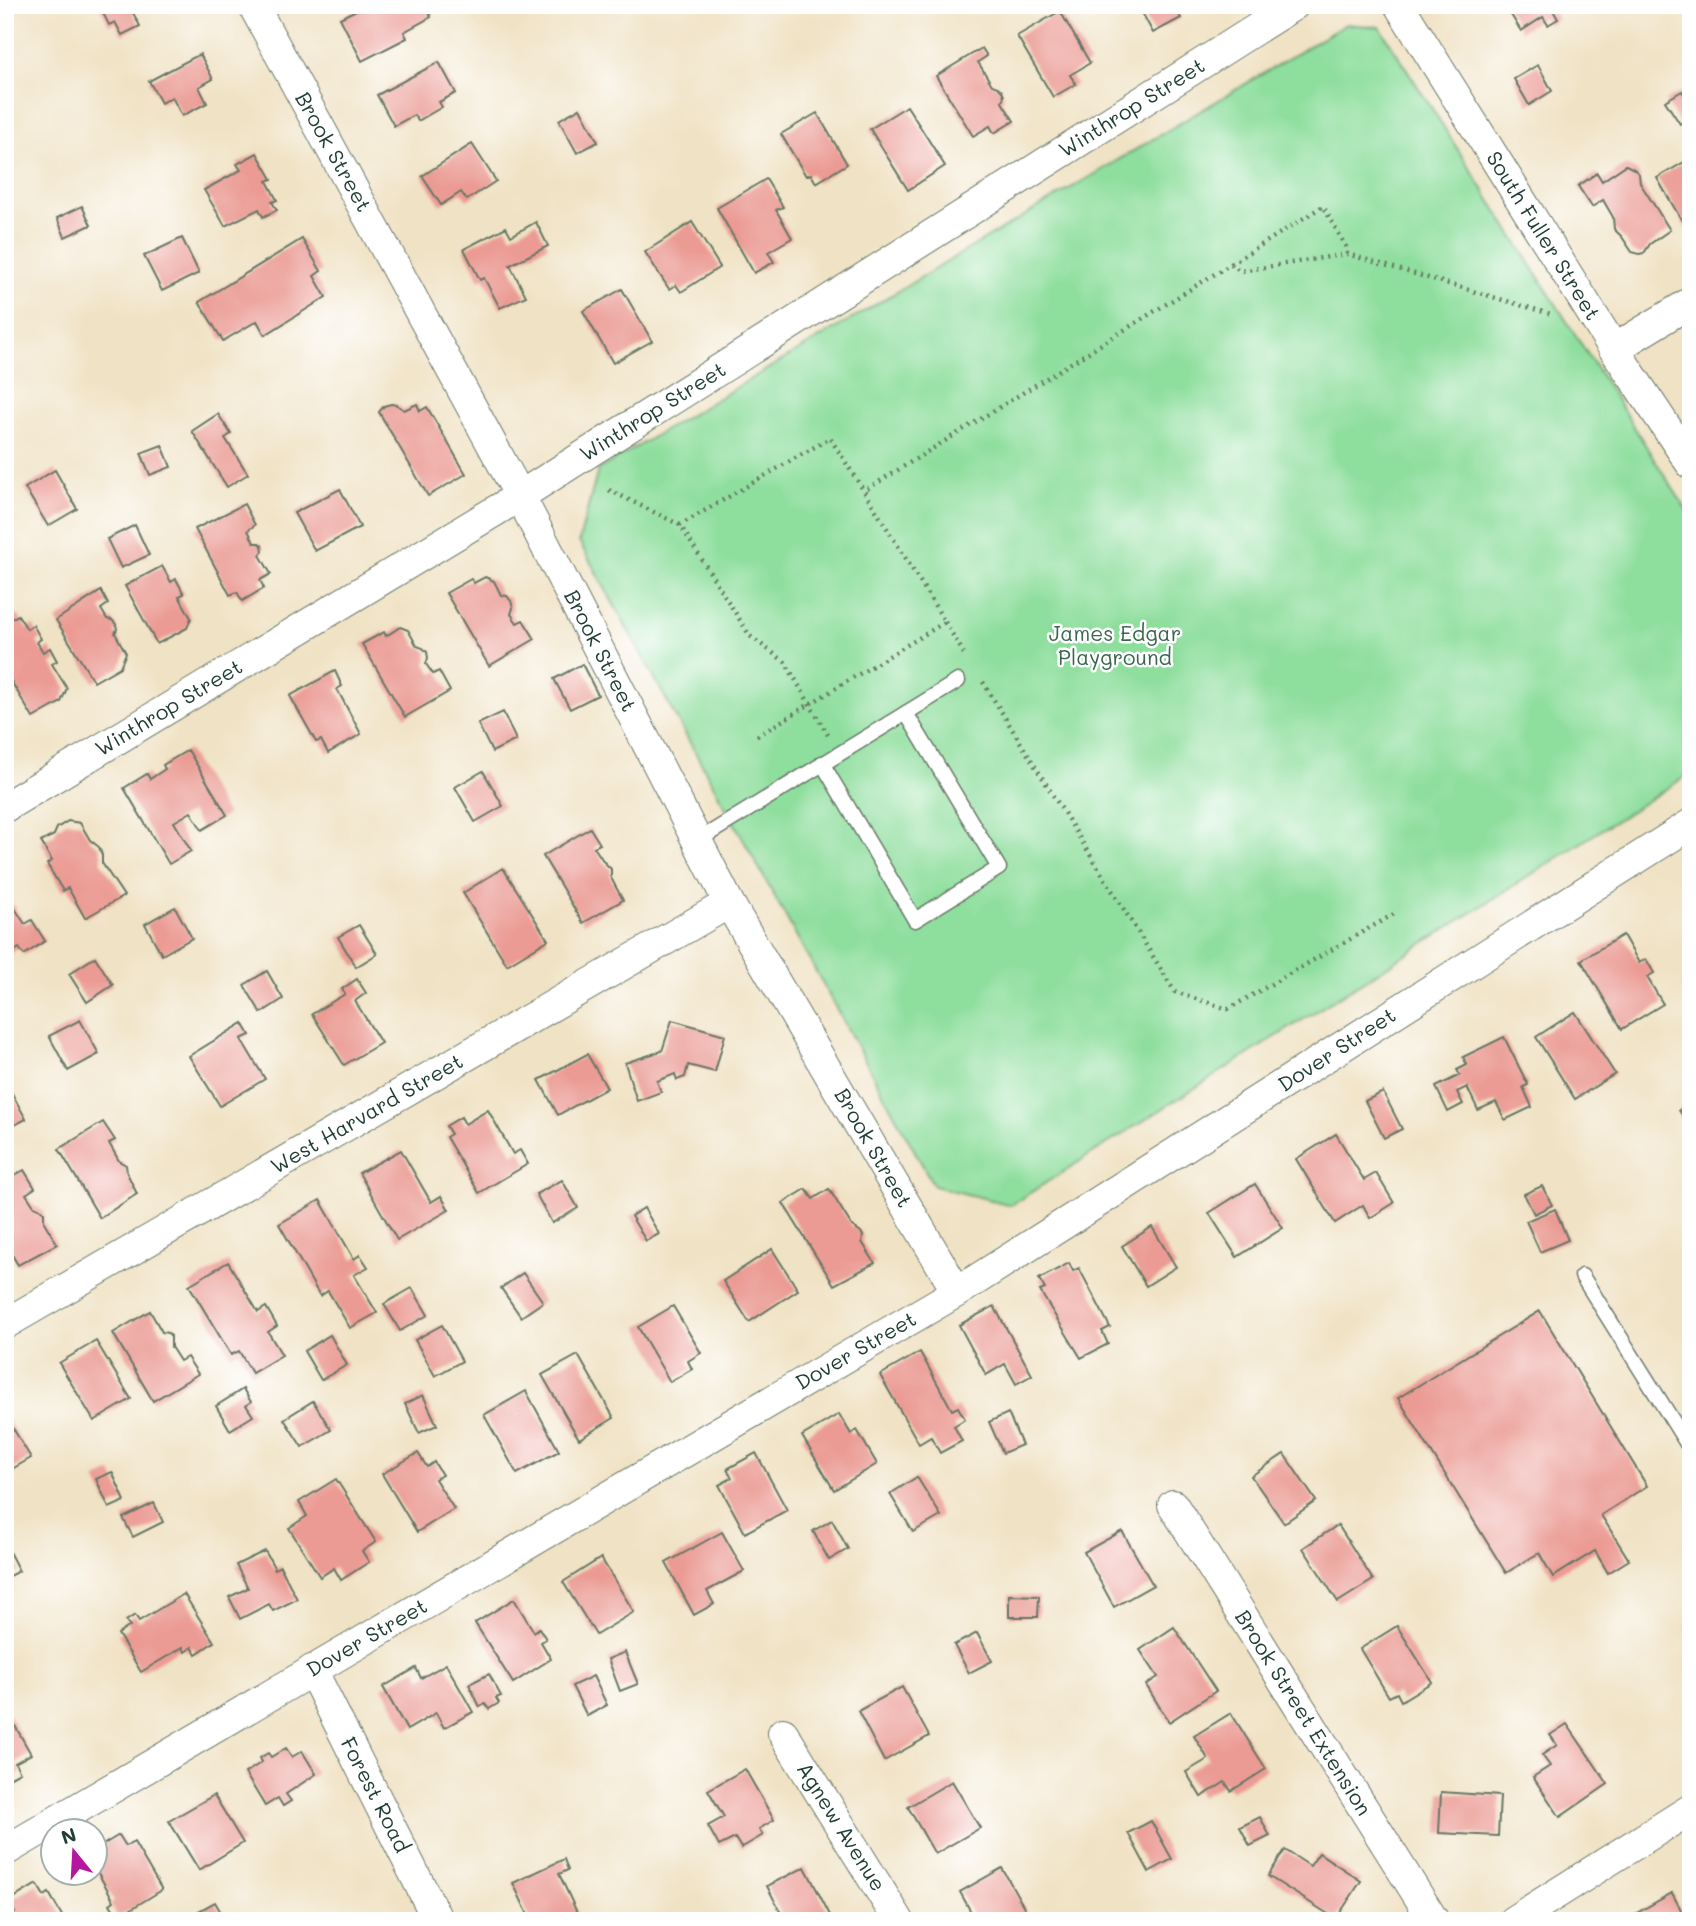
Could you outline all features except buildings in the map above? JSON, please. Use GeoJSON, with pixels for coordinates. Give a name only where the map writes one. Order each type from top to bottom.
{"type":"FeatureCollection","features":[{"type":"Feature","properties":{"kind":"street","name":"Brook Street"},"geometry":{"type":"LineString","coordinates":[[253,5],[520,496],[729,904],[957,1292]]}},
{"type":"Feature","properties":{"kind":"street","name":"Winthrop Street"},"geometry":{"type":"LineString","coordinates":[[6,805],[520,496],[1294,5]]}},
{"type":"Feature","properties":{"kind":"street","name":"South Fuller Street"},"geometry":{"type":"LineString","coordinates":[[1399,5],[1614,349],[1691,464]]}},
{"type":"Feature","properties":{"kind":"street"},"geometry":{"type":"LineString","coordinates":[[1614,349],[1691,302]]}},
{"type":"Feature","properties":{"kind":"street","name":"Dover Street"},"geometry":{"type":"LineString","coordinates":[[5,1851],[957,1292],[1691,824]]}},
{"type":"Feature","properties":{"kind":"street","name":"West Harvard Street"},"geometry":{"type":"LineString","coordinates":[[5,1324],[729,904]]}},
{"type":"Feature","properties":{"kind":"street","name":"Brook Street Extension"},"geometry":{"type":"LineString","coordinates":[[1173,1505],[1434,1921]]}},
{"type":"Feature","properties":{"kind":"street","name":"Forest Road"},"geometry":{"type":"LineString","coordinates":[[312,1670],[438,1921]]}},
{"type":"Feature","properties":{"kind":"street","name":"Agnew Avenue"},"geometry":{"type":"LineString","coordinates":[[783,1732],[899,1921]]}},
{"type":"Feature","properties":{"kind":"street"},"geometry":{"type":"LineString","coordinates":[[1513,1921],[1691,1809]]}},
{"type":"Feature","properties":{"kind":"lane"},"geometry":{"type":"LineString","coordinates":[[697,841],[958,681]]}},
{"type":"Feature","properties":{"kind":"lane"},"geometry":{"type":"LineString","coordinates":[[822,763],[915,920],[999,868],[906,713]]}},
{"type":"Feature","properties":{"kind":"lane"},"geometry":{"type":"LineString","coordinates":[[1582,1276],[1691,1450]]}},
{"type":"Feature","properties":{"kind":"path"},"geometry":{"type":"LineString","coordinates":[[864,491],[1323,206],[1346,247],[1347,254]]}},
{"type":"Feature","properties":{"kind":"path"},"geometry":{"type":"LineString","coordinates":[[1231,264],[1241,271],[1347,254],[1555,315]]}},
{"type":"Feature","properties":{"kind":"path"},"geometry":{"type":"LineString","coordinates":[[680,525],[830,438],[969,661]]}},
{"type":"Feature","properties":{"kind":"path"},"geometry":{"type":"LineString","coordinates":[[609,490],[680,525],[750,636],[785,662],[829,737]]}},
{"type":"Feature","properties":{"kind":"path"},"geometry":{"type":"LineString","coordinates":[[757,736],[945,622]]}},
{"type":"Feature","properties":{"kind":"path"},"geometry":{"type":"LineString","coordinates":[[982,681],[1175,992],[1228,1009],[1394,914]]}},
{"type":"Feature","properties":{"kind":"green space","name":"James Edgar Playground"},"geometry":{"type":"Polygon","coordinates":[[[1346,24],[1380,27],[1691,517],[1691,773],[1011,1205],[934,1186],[579,541],[598,470],[1346,24]]]}}]}
